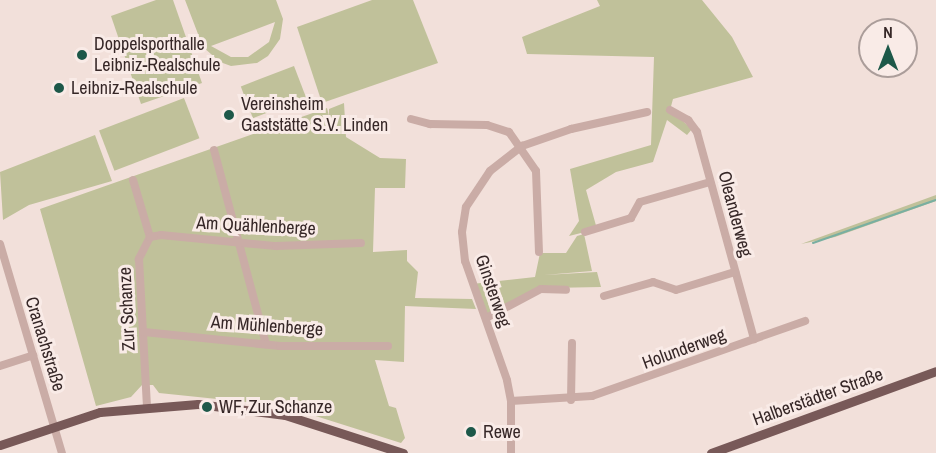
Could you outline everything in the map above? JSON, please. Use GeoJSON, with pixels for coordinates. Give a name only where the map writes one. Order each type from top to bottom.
{"type":"FeatureCollection","features":[{"type":"Feature","properties":{"kind":"main road","name":"Halberstädter Straße"},"geometry":{"type":"LineString","coordinates":[[711,453],[936,371]]}},
{"type":"Feature","properties":{"kind":"main road"},"geometry":{"type":"LineString","coordinates":[[0,445],[53,425],[100,412],[147,406],[198,404],[256,410],[312,422],[403,453]]}},
{"type":"Feature","properties":{"kind":"street","name":"Oleanderweg"},"geometry":{"type":"LineString","coordinates":[[670,110],[695,126],[754,339]]}},
{"type":"Feature","properties":{"kind":"street","name":"Ginsterweg"},"geometry":{"type":"LineString","coordinates":[[511,453],[511,401],[486,318],[465,261],[463,221],[480,182],[522,146],[571,129],[647,112]]}},
{"type":"Feature","properties":{"kind":"street"},"geometry":{"type":"LineString","coordinates":[[411,119],[430,124],[497,126],[522,146],[538,180],[539,252]]}},
{"type":"Feature","properties":{"kind":"street"},"geometry":{"type":"LineString","coordinates":[[214,150],[266,344]]}},
{"type":"Feature","properties":{"kind":"street"},"geometry":{"type":"LineString","coordinates":[[133,180],[150,237]]}},
{"type":"Feature","properties":{"kind":"street"},"geometry":{"type":"LineString","coordinates":[[585,232],[630,218],[640,202],[710,182]]}},
{"type":"Feature","properties":{"kind":"street","name":"Am Quählenberge"},"geometry":{"type":"LineString","coordinates":[[150,237],[162,235],[238,244],[361,243]]}},
{"type":"Feature","properties":{"kind":"street","name":"Zur Schanze"},"geometry":{"type":"LineString","coordinates":[[147,406],[139,259],[150,237]]}},
{"type":"Feature","properties":{"kind":"street","name":"Cranachstraße"},"geometry":{"type":"LineString","coordinates":[[0,244],[62,453]]}},
{"type":"Feature","properties":{"kind":"street"},"geometry":{"type":"LineString","coordinates":[[604,296],[653,282],[676,290],[735,272]]}},
{"type":"Feature","properties":{"kind":"street"},"geometry":{"type":"LineString","coordinates":[[486,318],[541,289],[566,290]]}},
{"type":"Feature","properties":{"kind":"street","name":"Holunderweg"},"geometry":{"type":"LineString","coordinates":[[511,401],[571,400],[642,381],[805,321]]}},
{"type":"Feature","properties":{"kind":"street","name":"Am Mühlenberge"},"geometry":{"type":"LineString","coordinates":[[144,332],[266,344],[388,346]]}},
{"type":"Feature","properties":{"kind":"street"},"geometry":{"type":"LineString","coordinates":[[571,400],[572,343]]}},
{"type":"Feature","properties":{"kind":"street"},"geometry":{"type":"LineString","coordinates":[[0,366],[33,355]]}},
{"type":"Feature","properties":{"kind":"green space"},"geometry":{"type":"Polygon","coordinates":[[[156,0],[173,0],[202,83],[141,104],[111,16],[156,0]]]}},
{"type":"Feature","properties":{"kind":"green space"},"geometry":{"type":"Polygon","coordinates":[[[185,0],[276,0],[283,19],[280,39],[268,56],[257,63],[231,66],[220,62],[203,47],[185,0]],[[275,22],[211,46],[231,57],[248,57],[269,42],[275,22]]]}},
{"type":"Feature","properties":{"kind":"green space"},"geometry":{"type":"Polygon","coordinates":[[[372,0],[413,0],[438,63],[322,103],[297,27],[372,0]]]}},
{"type":"Feature","properties":{"kind":"green space"},"geometry":{"type":"Polygon","coordinates":[[[597,0],[702,0],[732,37],[753,77],[673,99],[670,110],[692,129],[687,135],[667,120],[653,162],[616,172],[586,190],[597,229],[569,236],[579,221],[570,169],[651,145],[654,57],[527,54],[522,37],[600,6],[597,0]]]}},
{"type":"Feature","properties":{"kind":"green space"},"geometry":{"type":"Polygon","coordinates":[[[294,66],[306,98],[253,118],[241,86],[294,66]]]}},
{"type":"Feature","properties":{"kind":"green space"},"geometry":{"type":"Polygon","coordinates":[[[184,98],[199,138],[114,171],[99,131],[184,98]]]}},
{"type":"Feature","properties":{"kind":"green space"},"geometry":{"type":"Polygon","coordinates":[[[344,103],[346,137],[380,158],[406,159],[405,188],[375,188],[373,252],[407,250],[407,261],[418,272],[415,298],[472,299],[476,309],[405,306],[404,362],[375,360],[389,406],[396,408],[405,438],[401,443],[284,406],[159,393],[153,385],[142,385],[131,397],[96,406],[40,209],[327,108],[329,116],[329,109],[344,103]]]}},
{"type":"Feature","properties":{"kind":"green space"},"geometry":{"type":"Polygon","coordinates":[[[95,135],[112,181],[29,205],[3,220],[0,172],[95,135]]]}},
{"type":"Feature","properties":{"kind":"green space"},"geometry":{"type":"Polygon","coordinates":[[[936,195],[936,201],[835,237],[801,244],[936,195]]]}},
{"type":"Feature","properties":{"kind":"green space"},"geometry":{"type":"Polygon","coordinates":[[[584,234],[592,271],[544,275],[597,272],[601,287],[549,288],[486,318],[472,284],[535,277],[540,253],[566,253],[577,236],[584,234]]]}},
{"type":"Feature","properties":{"kind":"waterway"},"geometry":{"type":"LineString","coordinates":[[813,243],[936,200]]}},
{"type":"Feature","properties":{"kind":"place","name":"Doppelsporthalle Leibniz-Realschule"},"geometry":{"type":"Point","coordinates":[82,55]}},
{"type":"Feature","properties":{"kind":"place","name":"Leibniz-Realschule"},"geometry":{"type":"Point","coordinates":[59,88]}},
{"type":"Feature","properties":{"kind":"place","name":"Vereinsheim Gaststätte S.V. Linden"},"geometry":{"type":"Point","coordinates":[229,115]}},
{"type":"Feature","properties":{"kind":"place","name":"WF, Zur Schanze"},"geometry":{"type":"Point","coordinates":[207,407]}},
{"type":"Feature","properties":{"kind":"place","name":"Rewe"},"geometry":{"type":"Point","coordinates":[471,432]}}]}
